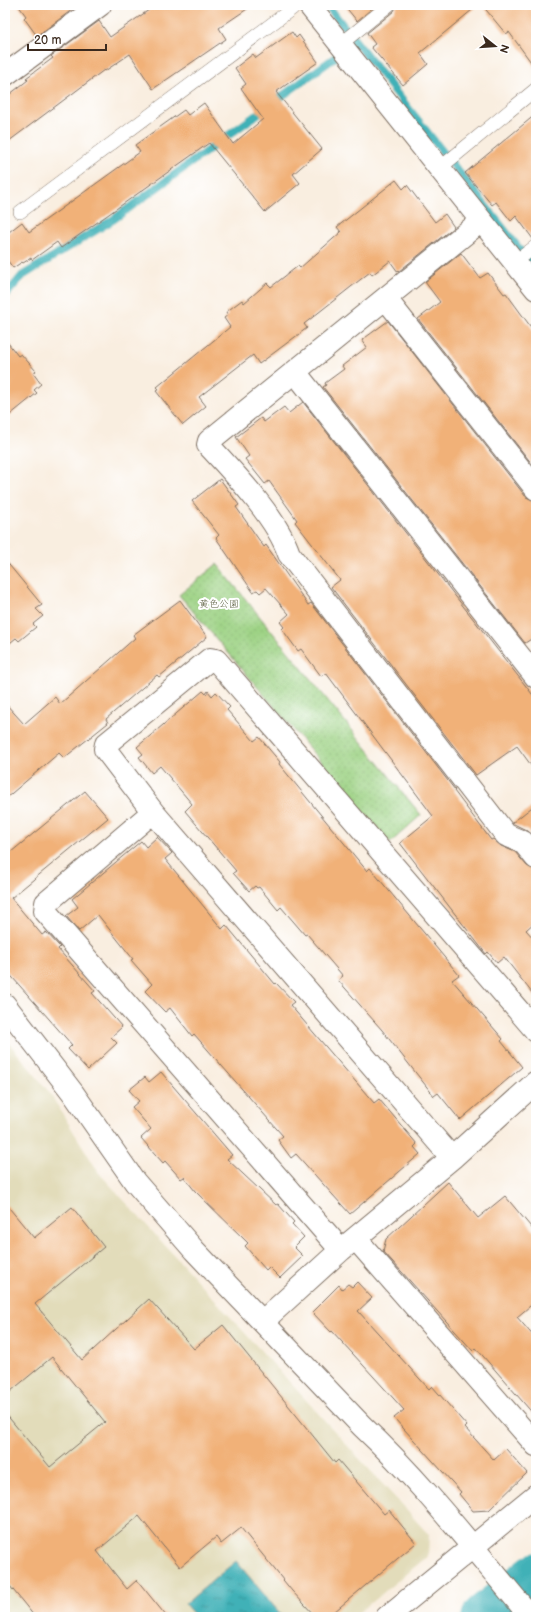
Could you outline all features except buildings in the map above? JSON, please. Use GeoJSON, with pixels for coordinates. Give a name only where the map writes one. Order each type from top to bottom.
{"type":"FeatureCollection","features":[{"type":"Feature","properties":{"kind":"street"},"geometry":{"type":"LineString","coordinates":[[9,65],[100,5]]}},
{"type":"Feature","properties":{"kind":"street"},"geometry":{"type":"LineString","coordinates":[[309,5],[536,289]]}},
{"type":"Feature","properties":{"kind":"street"},"geometry":{"type":"LineString","coordinates":[[482,221],[209,441],[208,445],[246,487],[284,541],[289,554],[506,835],[523,842],[536,858]]}},
{"type":"Feature","properties":{"kind":"street"},"geometry":{"type":"LineString","coordinates":[[386,299],[536,488]]}},
{"type":"Feature","properties":{"kind":"street"},"geometry":{"type":"LineString","coordinates":[[295,372],[536,677]]}},
{"type":"Feature","properties":{"kind":"street"},"geometry":{"type":"LineString","coordinates":[[452,1158],[153,812],[105,749],[106,744],[210,659],[216,660],[536,1031]]}},
{"type":"Feature","properties":{"kind":"street"},"geometry":{"type":"LineString","coordinates":[[153,812],[46,903],[45,911],[348,1244],[536,1445]]}},
{"type":"Feature","properties":{"kind":"street"},"geometry":{"type":"LineString","coordinates":[[5,1005],[73,1093],[135,1182],[194,1250],[362,1426],[426,1490],[531,1617]]}},
{"type":"Feature","properties":{"kind":"street"},"geometry":{"type":"LineString","coordinates":[[263,1321],[348,1244],[452,1158],[536,1082]]}},
{"type":"Feature","properties":{"kind":"street"},"geometry":{"type":"LineString","coordinates":[[387,1617],[478,1554],[536,1495]]}},
{"type":"Feature","properties":{"kind":"lane"},"geometry":{"type":"LineString","coordinates":[[20,212],[297,5]]}},
{"type":"Feature","properties":{"kind":"lane"},"geometry":{"type":"LineString","coordinates":[[341,44],[389,5]]}},
{"type":"Feature","properties":{"kind":"lane"},"geometry":{"type":"LineString","coordinates":[[440,168],[536,89]]}},
{"type":"Feature","properties":{"kind":"lane"},"geometry":{"type":"LineString","coordinates":[[515,262],[536,246]]}},
{"type":"Feature","properties":{"kind":"shaded area"},"geometry":{"type":"Polygon","coordinates":[[[5,1038],[49,1092],[99,1173],[429,1535],[428,1556],[353,1617],[5,1617],[5,1038]]]}},
{"type":"Feature","properties":{"kind":"green space","name":"黄色公園"},"geometry":{"type":"Polygon","coordinates":[[[217,564],[421,815],[390,843],[179,595],[217,564]]]}},
{"type":"Feature","properties":{"kind":"water"},"geometry":{"type":"Polygon","coordinates":[[[236,1561],[283,1617],[196,1617],[185,1604],[236,1561]]]}},
{"type":"Feature","properties":{"kind":"water"},"geometry":{"type":"Polygon","coordinates":[[[487,1605],[499,1617],[471,1617],[487,1605]]]}},
{"type":"Feature","properties":{"kind":"waterway"},"geometry":{"type":"LineString","coordinates":[[327,5],[536,270]]}},
{"type":"Feature","properties":{"kind":"waterway"},"geometry":{"type":"LineString","coordinates":[[5,296],[22,276],[114,219],[356,42]]}},
{"type":"Feature","properties":{"kind":"waterway"},"geometry":{"type":"LineString","coordinates":[[485,1617],[536,1576]]}}]}
